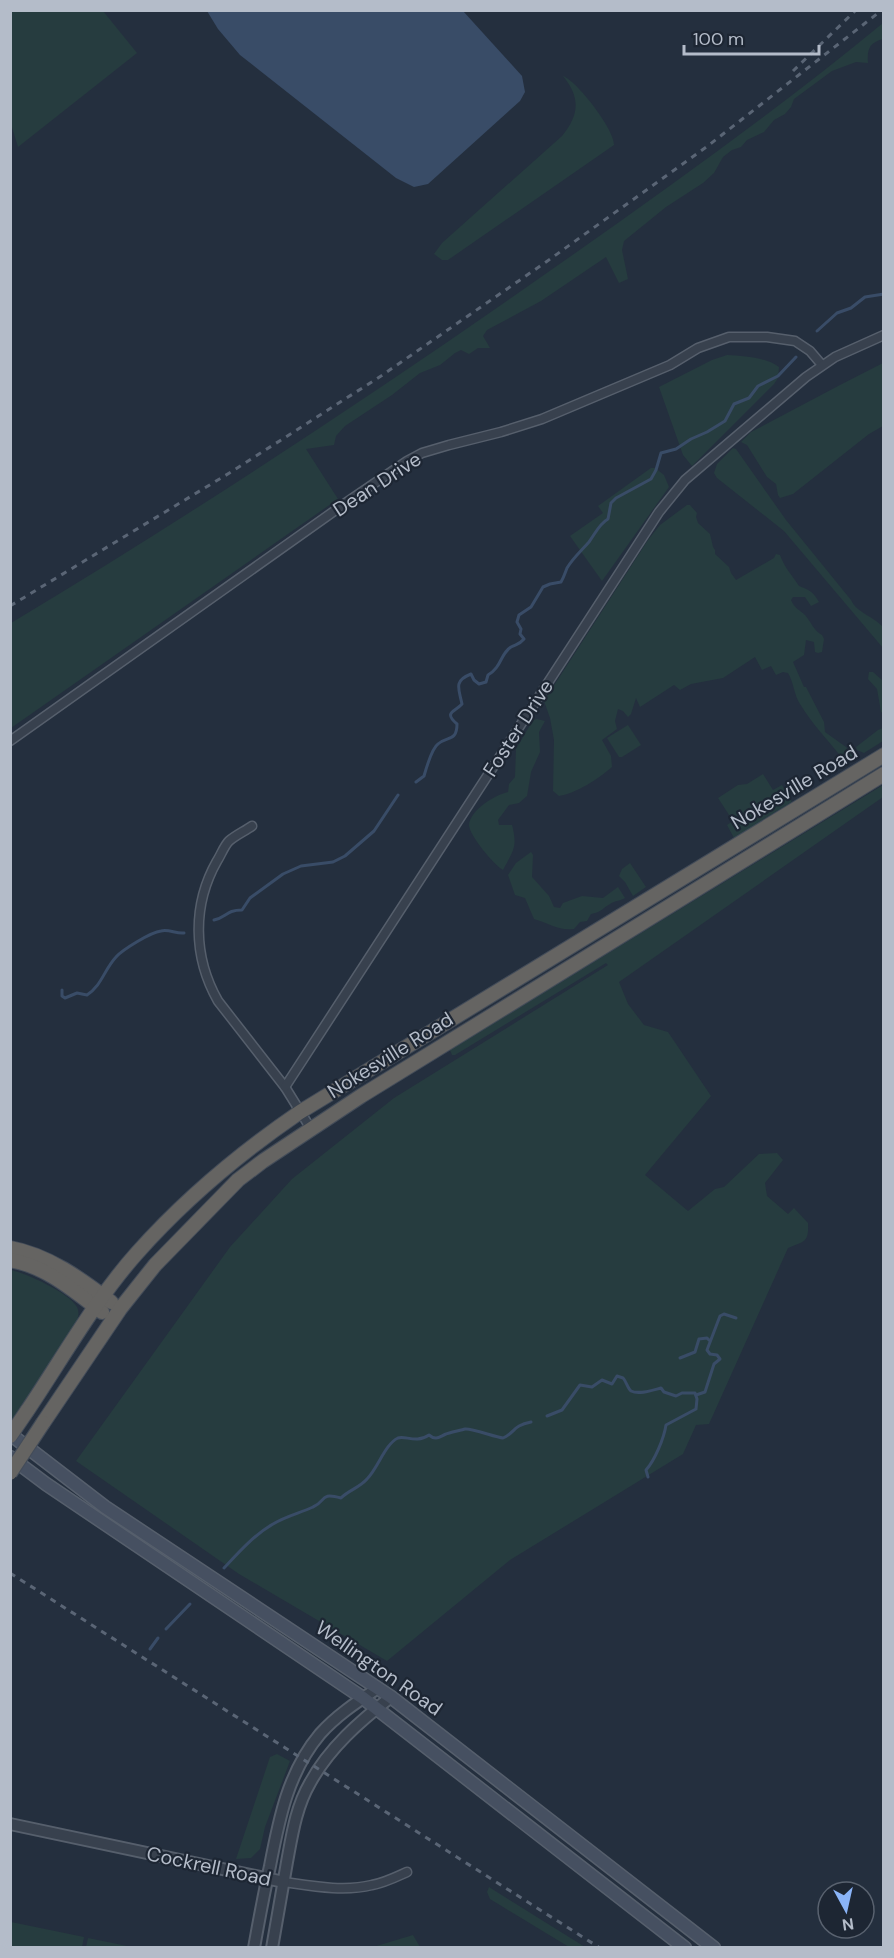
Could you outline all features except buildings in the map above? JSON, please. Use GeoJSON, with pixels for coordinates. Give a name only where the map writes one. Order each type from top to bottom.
{"type":"FeatureCollection","features":[{"type":"Feature","properties":{"kind":"highway","name":"Nokesville Road"},"geometry":{"type":"LineString","coordinates":[[10,1435],[100,1302],[136,1254],[176,1212],[250,1148],[300,1112],[884,755]]}},
{"type":"Feature","properties":{"kind":"highway","name":"Nokesville Road"},"geometry":{"type":"LineString","coordinates":[[10,1473],[116,1314],[155,1265],[238,1180],[310,1129],[464,1031],[884,774]]}},
{"type":"Feature","properties":{"kind":"highway"},"geometry":{"type":"LineString","coordinates":[[801,806],[809,819]]}},
{"type":"Feature","properties":{"kind":"highway"},"geometry":{"type":"LineString","coordinates":[[10,1248],[27,1252],[50,1262],[116,1314]]}},
{"type":"Feature","properties":{"kind":"highway"},"geometry":{"type":"LineString","coordinates":[[10,1260],[38,1269],[100,1302]]}},
{"type":"Feature","properties":{"kind":"main road","name":"Wellington Road"},"geometry":{"type":"LineString","coordinates":[[10,1435],[105,1507],[391,1697],[714,1947]]}},
{"type":"Feature","properties":{"kind":"main road","name":"Wellington Road"},"geometry":{"type":"LineString","coordinates":[[10,1457],[46,1484],[363,1698],[685,1947]]}},
{"type":"Feature","properties":{"kind":"street"},"geometry":{"type":"LineString","coordinates":[[822,365],[884,335]]}},
{"type":"Feature","properties":{"kind":"street","name":"Dean Drive"},"geometry":{"type":"LineString","coordinates":[[10,741],[347,502],[407,461],[423,453],[542,419],[670,365],[698,348],[729,337],[767,337],[795,341],[810,351],[822,365]]}},
{"type":"Feature","properties":{"kind":"street","name":"Foster Drive"},"geometry":{"type":"LineString","coordinates":[[285,1087],[659,512],[685,480],[822,365]]}},
{"type":"Feature","properties":{"kind":"street"},"geometry":{"type":"LineString","coordinates":[[252,826],[228,842],[211,872],[202,895],[198,919],[198,940],[205,975],[218,1001],[285,1087],[310,1129]]}},
{"type":"Feature","properties":{"kind":"street"},"geometry":{"type":"LineString","coordinates":[[254,1947],[284,1800],[303,1759],[329,1725],[348,1708],[378,1688]]}},
{"type":"Feature","properties":{"kind":"street"},"geometry":{"type":"LineString","coordinates":[[272,1947],[297,1813],[309,1783],[338,1744],[391,1697]]}},
{"type":"Feature","properties":{"kind":"street","name":"Cockrell Road"},"geometry":{"type":"LineString","coordinates":[[10,1824],[267,1879],[333,1888],[377,1884],[407,1872]]}},
{"type":"Feature","properties":{"kind":"green space"},"geometry":{"type":"Polygon","coordinates":[[[10,11],[103,11],[137,53],[18,147],[11,124],[10,11]]]}},
{"type":"Feature","properties":{"kind":"green space"},"geometry":{"type":"Polygon","coordinates":[[[883,23],[883,39],[870,47],[868,63],[856,62],[832,71],[794,99],[785,114],[774,120],[764,132],[747,140],[741,147],[723,157],[714,173],[703,183],[666,207],[624,241],[622,250],[628,279],[619,283],[606,257],[541,301],[487,330],[483,336],[490,348],[478,348],[469,354],[461,350],[455,353],[440,365],[420,373],[392,395],[345,426],[336,436],[334,445],[306,449],[338,499],[11,728],[11,623],[201,505],[449,341],[700,164],[883,23]]]}},
{"type":"Feature","properties":{"kind":"green space"},"geometry":{"type":"Polygon","coordinates":[[[563,76],[577,87],[594,107],[613,138],[614,145],[448,260],[442,260],[434,254],[442,243],[562,136],[568,128],[576,106],[573,92],[563,76]]]}},
{"type":"Feature","properties":{"kind":"green space"},"geometry":{"type":"Polygon","coordinates":[[[727,355],[767,361],[779,367],[778,378],[692,466],[683,455],[659,387],[712,360],[727,355]]]}},
{"type":"Feature","properties":{"kind":"green space"},"geometry":{"type":"Polygon","coordinates":[[[883,363],[883,426],[869,434],[793,494],[780,498],[776,484],[767,477],[747,445],[741,442],[751,432],[883,363]]]}},
{"type":"Feature","properties":{"kind":"green space"},"geometry":{"type":"Polygon","coordinates":[[[733,448],[736,449],[786,520],[854,604],[883,627],[883,648],[784,531],[717,478],[714,473],[717,464],[733,448]]]}},
{"type":"Feature","properties":{"kind":"green space"},"geometry":{"type":"Polygon","coordinates":[[[651,468],[655,468],[664,475],[669,487],[602,581],[570,536],[603,513],[598,506],[651,468]]]}},
{"type":"Feature","properties":{"kind":"green space"},"geometry":{"type":"Polygon","coordinates":[[[690,505],[697,513],[698,523],[710,534],[715,554],[729,567],[736,580],[774,558],[776,554],[780,555],[799,586],[811,592],[819,602],[811,606],[805,597],[793,597],[791,600],[824,639],[822,652],[818,653],[815,652],[814,642],[806,640],[804,655],[793,662],[824,722],[825,732],[846,747],[855,759],[845,763],[815,725],[798,700],[788,673],[783,672],[776,675],[771,666],[762,670],[755,657],[723,678],[691,684],[680,690],[674,685],[640,707],[636,698],[628,717],[618,709],[615,721],[617,729],[602,740],[611,756],[612,767],[587,785],[559,796],[553,791],[554,740],[544,701],[648,540],[660,525],[690,505]]]}},
{"type":"Feature","properties":{"kind":"green space"},"geometry":{"type":"Polygon","coordinates":[[[869,672],[873,672],[883,681],[883,713],[877,689],[868,679],[869,672]]]}},
{"type":"Feature","properties":{"kind":"green space"},"geometry":{"type":"Polygon","coordinates":[[[533,720],[545,721],[539,732],[540,752],[531,772],[527,796],[519,803],[509,805],[498,820],[499,825],[512,825],[515,839],[512,853],[503,870],[473,836],[469,825],[470,819],[490,800],[508,792],[509,784],[515,777],[516,749],[533,720]]]}},
{"type":"Feature","properties":{"kind":"green space"},"geometry":{"type":"Polygon","coordinates":[[[628,725],[641,745],[619,757],[607,738],[628,725]]]}},
{"type":"Feature","properties":{"kind":"green space"},"geometry":{"type":"Polygon","coordinates":[[[883,728],[883,741],[864,753],[857,750],[856,747],[883,728]]]}},
{"type":"Feature","properties":{"kind":"green space"},"geometry":{"type":"Polygon","coordinates":[[[763,774],[773,790],[782,785],[792,802],[734,838],[727,825],[733,821],[718,798],[738,785],[747,784],[763,774]]]}},
{"type":"Feature","properties":{"kind":"green space"},"geometry":{"type":"Polygon","coordinates":[[[883,785],[883,797],[619,982],[628,1004],[644,1025],[668,1032],[711,1096],[645,1175],[688,1211],[715,1189],[724,1187],[759,1154],[777,1153],[783,1160],[765,1183],[767,1196],[788,1214],[794,1208],[808,1223],[806,1238],[788,1248],[709,1424],[696,1425],[683,1454],[510,1560],[387,1661],[239,1574],[76,1461],[230,1247],[292,1179],[394,1098],[608,965],[606,963],[455,1055],[452,1055],[450,1050],[883,785]]]}},
{"type":"Feature","properties":{"kind":"green space"},"geometry":{"type":"Polygon","coordinates":[[[531,852],[533,855],[532,877],[549,896],[554,907],[560,908],[563,903],[582,896],[603,898],[618,887],[625,898],[591,914],[587,921],[580,922],[574,929],[558,928],[534,919],[525,898],[515,895],[508,875],[516,863],[531,852]]]}},
{"type":"Feature","properties":{"kind":"green space"},"geometry":{"type":"Polygon","coordinates":[[[630,863],[646,887],[633,896],[619,876],[622,869],[630,863]]]}},
{"type":"Feature","properties":{"kind":"green space"},"geometry":{"type":"Polygon","coordinates":[[[11,1270],[27,1275],[65,1295],[77,1307],[78,1318],[11,1421],[11,1270]]]}},
{"type":"Feature","properties":{"kind":"green space"},"geometry":{"type":"Polygon","coordinates":[[[277,1754],[290,1761],[265,1827],[260,1849],[251,1858],[236,1859],[270,1757],[277,1754]]]}},
{"type":"Feature","properties":{"kind":"green space"},"geometry":{"type":"Polygon","coordinates":[[[489,1887],[585,1947],[569,1947],[490,1899],[487,1892],[489,1887]]]}},
{"type":"Feature","properties":{"kind":"green space"},"geometry":{"type":"Polygon","coordinates":[[[11,1922],[84,1937],[82,1947],[11,1947],[11,1922]]]}},
{"type":"Feature","properties":{"kind":"green space"},"geometry":{"type":"Polygon","coordinates":[[[413,1935],[420,1947],[373,1947],[413,1935]]]}},
{"type":"Feature","properties":{"kind":"green space"},"geometry":{"type":"Polygon","coordinates":[[[88,1938],[132,1947],[86,1947],[88,1938]]]}},
{"type":"Feature","properties":{"kind":"water"},"geometry":{"type":"Polygon","coordinates":[[[207,11],[463,11],[522,76],[525,92],[520,101],[428,184],[414,187],[396,178],[240,55],[218,29],[207,11]]]}},
{"type":"Feature","properties":{"kind":"waterway"},"geometry":{"type":"LineString","coordinates":[[817,331],[837,313],[851,308],[865,297],[884,294]]}},
{"type":"Feature","properties":{"kind":"waterway"},"geometry":{"type":"LineString","coordinates":[[416,782],[424,776],[436,746],[451,738],[457,730],[457,724],[451,715],[462,704],[459,683],[471,674],[479,684],[486,682],[488,675],[493,672],[507,650],[524,639],[517,622],[519,615],[531,607],[543,587],[561,582],[572,561],[608,519],[611,503],[651,479],[661,453],[676,449],[725,421],[734,404],[749,398],[758,386],[778,376],[796,357]]}},
{"type":"Feature","properties":{"kind":"waterway"},"geometry":{"type":"LineString","coordinates":[[214,920],[233,911],[242,910],[250,898],[283,874],[301,866],[333,862],[345,856],[374,831],[398,795]]}},
{"type":"Feature","properties":{"kind":"waterway"},"geometry":{"type":"LineString","coordinates":[[62,990],[62,996],[65,998],[77,993],[87,995],[96,987],[116,957],[130,946],[161,931],[184,933]]}},
{"type":"Feature","properties":{"kind":"waterway"},"geometry":{"type":"LineString","coordinates":[[696,1395],[705,1392],[714,1364],[720,1359],[707,1350],[720,1316],[724,1314],[736,1318]]}},
{"type":"Feature","properties":{"kind":"waterway"},"geometry":{"type":"LineString","coordinates":[[680,1358],[695,1352],[699,1339],[709,1340]]}},
{"type":"Feature","properties":{"kind":"waterway"},"geometry":{"type":"LineString","coordinates":[[547,1416],[562,1410],[580,1385],[592,1387],[602,1380],[612,1384],[617,1376],[623,1378],[630,1390],[634,1392],[661,1388],[664,1392],[676,1396],[682,1393],[695,1393],[696,1409],[666,1425],[659,1449],[646,1470],[648,1477]]}},
{"type":"Feature","properties":{"kind":"waterway"},"geometry":{"type":"LineString","coordinates":[[224,1568],[266,1528],[317,1505],[326,1497],[341,1498],[361,1485],[371,1474],[389,1445],[398,1438],[420,1439],[429,1435],[438,1438],[465,1429],[503,1438],[520,1425],[531,1422]]}},
{"type":"Feature","properties":{"kind":"waterway"},"geometry":{"type":"LineString","coordinates":[[166,1629],[190,1604]]}},
{"type":"Feature","properties":{"kind":"waterway"},"geometry":{"type":"LineString","coordinates":[[150,1649],[158,1638]]}},
{"type":"Feature","properties":{"kind":"railway"},"geometry":{"type":"LineString","coordinates":[[793,71],[856,10]]}},
{"type":"Feature","properties":{"kind":"railway"},"geometry":{"type":"LineString","coordinates":[[10,606],[231,472],[381,376],[546,262],[709,145],[882,10]]}},
{"type":"Feature","properties":{"kind":"railway"},"geometry":{"type":"LineString","coordinates":[[10,1573],[600,1948]]}}]}
